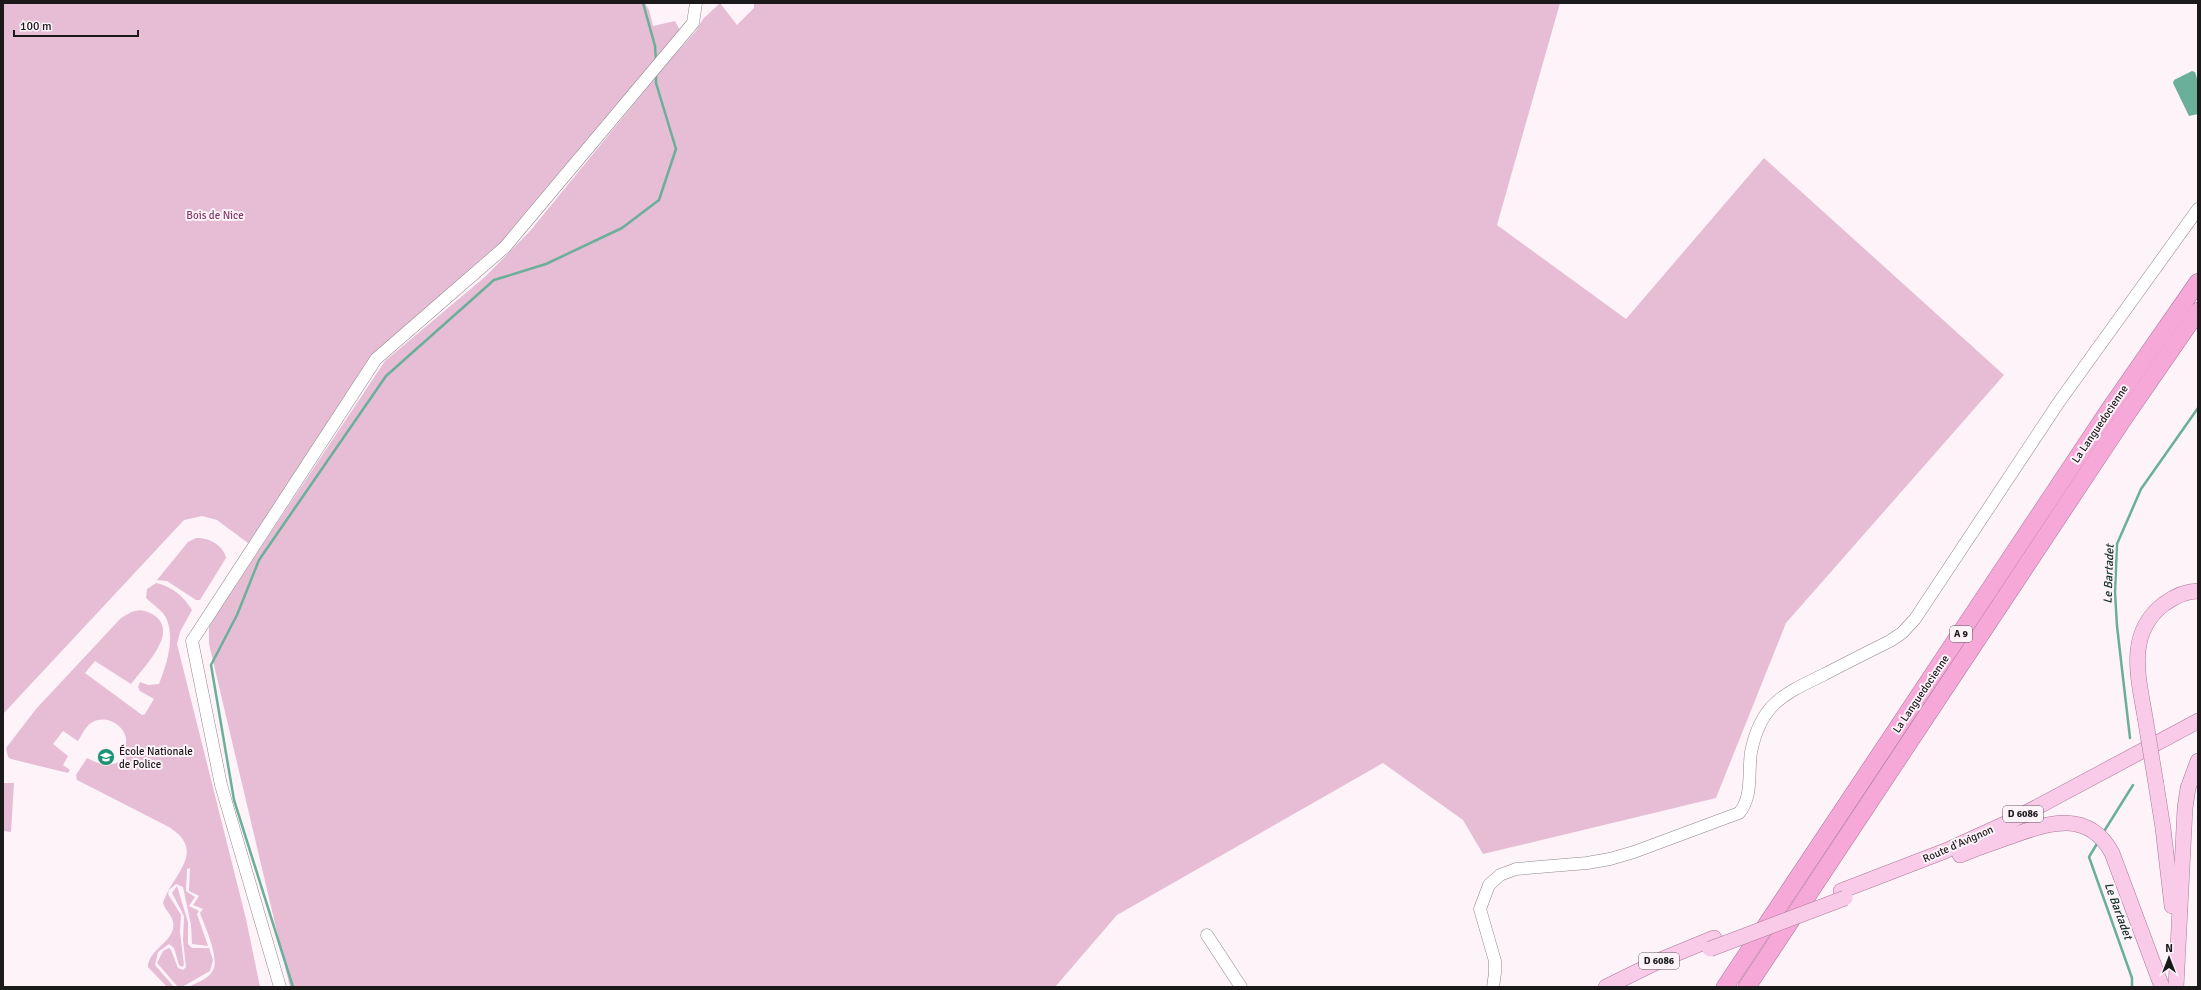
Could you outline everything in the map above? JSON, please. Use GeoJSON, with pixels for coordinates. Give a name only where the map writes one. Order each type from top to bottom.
{"type":"FeatureCollection","features":[{"type":"Feature","properties":{"kind":"highway","name":"La Languedocienne"},"geometry":{"type":"LineString","coordinates":[[1726,987],[2104,416],[2198,282]]}},
{"type":"Feature","properties":{"kind":"highway","name":"La Languedocienne"},"geometry":{"type":"LineString","coordinates":[[1747,987],[2124,418],[2198,311]]}},
{"type":"Feature","properties":{"kind":"main road"},"geometry":{"type":"LineString","coordinates":[[2176,987],[2172,905],[2164,828],[2137,662],[2139,638],[2150,617],[2166,603],[2188,592],[2198,591]]}},
{"type":"Feature","properties":{"kind":"main road"},"geometry":{"type":"LineString","coordinates":[[2166,603],[2198,596]]}},
{"type":"Feature","properties":{"kind":"main road","name":"Route d'Avignon"},"geometry":{"type":"LineString","coordinates":[[1843,895],[2009,822],[2198,721]]}},
{"type":"Feature","properties":{"kind":"main road","name":"Route d'Avignon"},"geometry":{"type":"LineString","coordinates":[[1843,895],[1960,855],[2043,816],[2198,732]]}},
{"type":"Feature","properties":{"kind":"main road"},"geometry":{"type":"LineString","coordinates":[[2176,987],[2185,808],[2188,788],[2198,761]]}},
{"type":"Feature","properties":{"kind":"main road"},"geometry":{"type":"LineString","coordinates":[[1960,855],[2052,823],[2077,824],[2091,830],[2104,842],[2112,853],[2162,987]]}},
{"type":"Feature","properties":{"kind":"main road","name":"D 6086"},"geometry":{"type":"LineString","coordinates":[[1606,987],[1663,959],[1712,944],[1843,895]]}},
{"type":"Feature","properties":{"kind":"main road","name":"D 6086"},"geometry":{"type":"LineString","coordinates":[[1624,987],[1712,944]]}},
{"type":"Feature","properties":{"kind":"street"},"geometry":{"type":"LineString","coordinates":[[280,987],[221,785],[192,641],[376,359],[505,247],[693,22],[696,3]]}},
{"type":"Feature","properties":{"kind":"street"},"geometry":{"type":"LineString","coordinates":[[1493,987],[1496,973],[1495,961],[1480,909],[1489,885],[1500,875],[1516,869],[1587,863],[1634,852],[1739,814],[1746,803],[1754,743],[1768,710],[1778,699],[1793,689],[1890,641],[1912,623],[2058,402],[2198,210]]}},
{"type":"Feature","properties":{"kind":"street"},"geometry":{"type":"LineString","coordinates":[[1207,935],[1241,987]]}},
{"type":"Feature","properties":{"kind":"green space","name":"Bois de Nice"},"geometry":{"type":"Polygon","coordinates":[[[3,3],[645,3],[649,10],[653,26],[675,21],[681,32],[512,233],[372,355],[339,409],[248,543],[217,520],[202,516],[184,520],[3,714],[3,3]]]}},
{"type":"Feature","properties":{"kind":"green space"},"geometry":{"type":"Polygon","coordinates":[[[720,3],[737,25],[754,8],[754,3],[1560,3],[1497,225],[1626,319],[1764,158],[2004,375],[1786,623],[1716,798],[1483,854],[1463,820],[1383,763],[1117,915],[1055,987],[290,987],[209,644],[209,625],[385,361],[486,276],[530,231],[669,61],[696,31],[703,19],[720,3]]]}},
{"type":"Feature","properties":{"kind":"green space"},"geometry":{"type":"Polygon","coordinates":[[[196,538],[206,539],[215,543],[225,554],[226,558],[200,600],[196,600],[167,581],[157,580],[188,542],[196,538]]]}},
{"type":"Feature","properties":{"kind":"green space"},"geometry":{"type":"Polygon","coordinates":[[[156,583],[172,589],[192,610],[180,632],[177,644],[246,919],[260,987],[189,987],[205,979],[212,972],[215,960],[211,943],[200,913],[203,909],[193,905],[199,896],[189,891],[190,868],[187,869],[186,891],[195,897],[189,906],[199,911],[197,914],[208,946],[192,944],[191,925],[183,887],[176,884],[169,890],[168,894],[181,915],[180,932],[184,965],[182,967],[179,965],[174,948],[169,944],[158,952],[155,965],[174,987],[167,987],[148,967],[152,955],[167,940],[173,929],[172,919],[163,903],[167,892],[184,864],[187,854],[186,845],[180,836],[169,827],[77,780],[76,775],[87,758],[101,764],[114,764],[124,759],[126,738],[121,728],[117,724],[102,719],[96,720],[87,727],[78,741],[63,731],[53,744],[68,756],[63,765],[70,770],[68,773],[8,757],[6,748],[36,709],[121,618],[138,610],[150,613],[159,620],[163,628],[162,637],[158,647],[131,684],[95,661],[85,673],[142,715],[145,714],[154,699],[140,691],[138,687],[140,682],[148,685],[159,684],[167,661],[170,644],[167,620],[161,611],[146,598],[147,589],[156,583]]]}},
{"type":"Feature","properties":{"kind":"green space"},"geometry":{"type":"Polygon","coordinates":[[[3,783],[14,783],[11,832],[3,831],[3,783]]]}},
{"type":"Feature","properties":{"kind":"green space"},"geometry":{"type":"Polygon","coordinates":[[[177,886],[188,922],[188,944],[192,948],[209,948],[213,960],[210,971],[182,987],[178,987],[157,963],[163,951],[169,948],[178,968],[183,970],[186,967],[183,940],[184,916],[172,893],[177,886]]]}},
{"type":"Feature","properties":{"kind":"shaded area"},"geometry":{"type":"Polygon","coordinates":[[[2192,71],[2195,72],[2198,82],[2198,114],[2189,116],[2173,83],[2174,80],[2192,71]]]}},
{"type":"Feature","properties":{"kind":"waterway"},"geometry":{"type":"LineString","coordinates":[[643,3],[655,46],[656,61]]}},
{"type":"Feature","properties":{"kind":"waterway"},"geometry":{"type":"LineString","coordinates":[[293,987],[234,800],[211,665],[237,615],[259,560],[386,376],[494,280],[546,264],[622,228],[659,200],[676,149],[656,83],[656,74]]}},
{"type":"Feature","properties":{"kind":"waterway","name":"Le Bartadet"},"geometry":{"type":"LineString","coordinates":[[2130,738],[2117,626],[2115,592],[2117,544],[2141,489],[2198,408]]}},
{"type":"Feature","properties":{"kind":"waterway","name":"Le Bartadet"},"geometry":{"type":"LineString","coordinates":[[2103,833],[2133,785]]}},
{"type":"Feature","properties":{"kind":"waterway","name":"Le Bartadet"},"geometry":{"type":"LineString","coordinates":[[2098,842],[2089,857],[2132,978],[2132,987]]}},
{"type":"Feature","properties":{"kind":"place","name":"École Nationale de Police"},"geometry":{"type":"Point","coordinates":[106,757]}}]}
